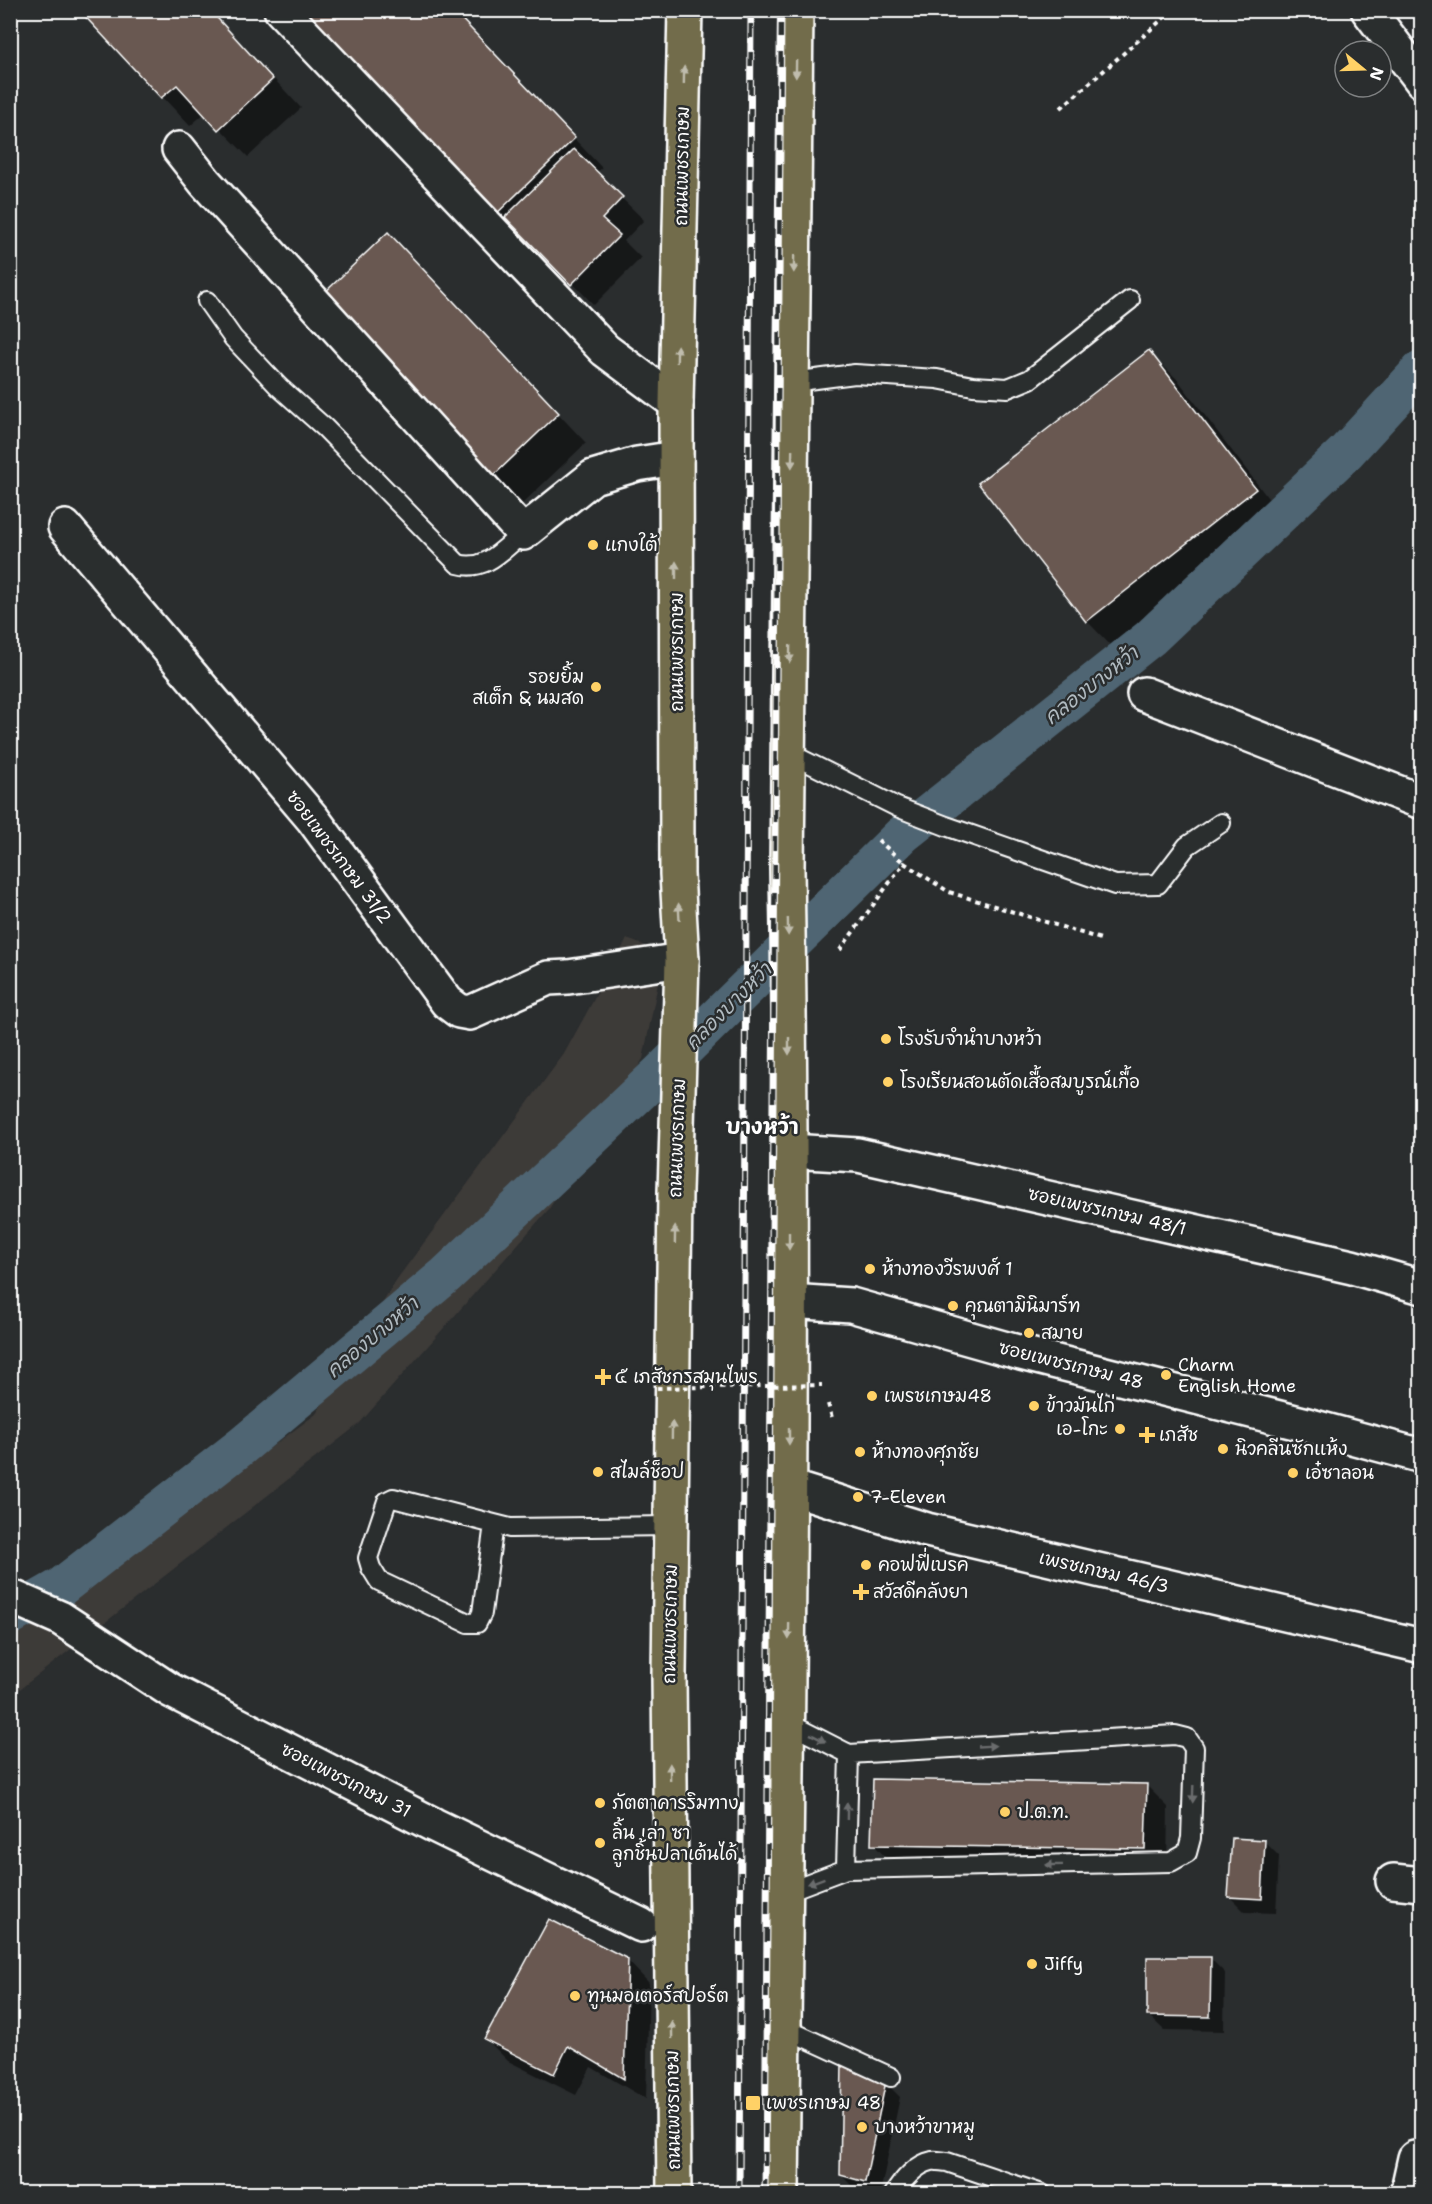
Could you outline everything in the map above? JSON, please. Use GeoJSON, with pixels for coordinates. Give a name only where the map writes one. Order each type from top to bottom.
{"type":"FeatureCollection","features":[{"type":"Feature","properties":{"kind":"main road","name":"ถนนเพชรเกษม"},"geometry":{"type":"LineString","coordinates":[[674,2193],[669,1686],[682,960],[677,874],[676,403],[685,10]]}},
{"type":"Feature","properties":{"kind":"main road"},"geometry":{"type":"LineString","coordinates":[[782,2193],[789,1487],[789,988],[786,869],[796,10]]}},
{"type":"Feature","properties":{"kind":"street"},"geometry":{"type":"LineString","coordinates":[[281,10],[605,350],[676,403]]}},
{"type":"Feature","properties":{"kind":"street"},"geometry":{"type":"LineString","coordinates":[[1368,10],[1422,81]]}},
{"type":"Feature","properties":{"kind":"street"},"geometry":{"type":"LineString","coordinates":[[179,149],[205,182],[523,532],[593,477],[637,464],[676,459]]}},
{"type":"Feature","properties":{"kind":"street","name":"ซอยเพชรเกษม 31/2"},"geometry":{"type":"LineString","coordinates":[[65,527],[313,819],[447,1002],[459,1011],[470,1013],[548,978],[682,960]]}},
{"type":"Feature","properties":{"kind":"street"},"geometry":{"type":"LineString","coordinates":[[1144,694],[1422,802]]}},
{"type":"Feature","properties":{"kind":"street","name":"ซอยเพชรเกษม 48/1"},"geometry":{"type":"LineString","coordinates":[[789,1151],[858,1155],[1352,1267],[1422,1287]]}},
{"type":"Feature","properties":{"kind":"street","name":"ซอยเพชรเกษม 48"},"geometry":{"type":"LineString","coordinates":[[789,1300],[851,1305],[1021,1353],[1422,1456]]}},
{"type":"Feature","properties":{"kind":"street","name":"เพรชเกษม 46/3"},"geometry":{"type":"LineString","coordinates":[[789,1487],[927,1530],[1422,1646]]}},
{"type":"Feature","properties":{"kind":"street","name":"ซอยเพชรเกษม 31"},"geometry":{"type":"LineString","coordinates":[[13,1596],[60,1618],[170,1690],[434,1825],[641,1924]]}},
{"type":"Feature","properties":{"kind":"street"},"geometry":{"type":"LineString","coordinates":[[1407,2193],[1415,2158]]}},
{"type":"Feature","properties":{"kind":"lane"},"geometry":{"type":"LineString","coordinates":[[792,382],[855,374],[938,379],[973,386],[1008,388],[1030,379],[1130,300]]}},
{"type":"Feature","properties":{"kind":"lane"},"geometry":{"type":"LineString","coordinates":[[207,301],[233,338],[279,387],[324,428],[458,564],[470,567],[483,565],[523,532]]}},
{"type":"Feature","properties":{"kind":"lane"},"geometry":{"type":"LineString","coordinates":[[789,753],[897,807],[1115,885],[1158,884],[1187,846],[1221,823]]}},
{"type":"Feature","properties":{"kind":"lane"},"geometry":{"type":"LineString","coordinates":[[494,1524],[482,1613],[477,1623],[468,1623],[380,1581],[371,1568],[368,1558],[387,1501],[393,1498],[510,1528],[671,1526]]}},
{"type":"Feature","properties":{"kind":"lane"},"geometry":{"type":"LineString","coordinates":[[785,1892],[846,1869],[1171,1862],[1187,1853],[1191,1839],[1194,1748],[1187,1738],[1175,1735],[849,1754],[788,1723]]}},
{"type":"Feature","properties":{"kind":"lane"},"geometry":{"type":"LineString","coordinates":[[846,1869],[849,1754]]}},
{"type":"Feature","properties":{"kind":"lane"},"geometry":{"type":"LineString","coordinates":[[784,2028],[891,2076]]}},
{"type":"Feature","properties":{"kind":"lane"},"geometry":{"type":"LineString","coordinates":[[894,2193],[917,2168],[932,2161],[947,2162],[1042,2193]]}},
{"type":"Feature","properties":{"kind":"path"},"geometry":{"type":"LineString","coordinates":[[1061,108],[1173,10]]}},
{"type":"Feature","properties":{"kind":"path"},"geometry":{"type":"LineString","coordinates":[[878,840],[904,863],[949,892],[1104,940]]}},
{"type":"Feature","properties":{"kind":"path"},"geometry":{"type":"LineString","coordinates":[[840,950],[904,863]]}},
{"type":"Feature","properties":{"kind":"path"},"geometry":{"type":"LineString","coordinates":[[657,1388],[822,1385]]}},
{"type":"Feature","properties":{"kind":"shaded area"},"geometry":{"type":"Polygon","coordinates":[[[627,939],[664,953],[643,1059],[549,1209],[359,1424],[11,1696],[11,1639],[316,1414],[397,1279],[564,1054],[627,939]]]}},
{"type":"Feature","properties":{"kind":"building"},"geometry":{"type":"Polygon","coordinates":[[[79,10],[210,10],[273,79],[218,130],[177,85],[161,98],[79,10]]]}},
{"type":"Feature","properties":{"kind":"building"},"geometry":{"type":"Polygon","coordinates":[[[292,10],[453,10],[575,138],[491,219],[292,10]]]}},
{"type":"Feature","properties":{"kind":"building"},"geometry":{"type":"Polygon","coordinates":[[[574,149],[623,197],[602,219],[620,235],[571,285],[505,217],[574,149]]]}},
{"type":"Feature","properties":{"kind":"building"},"geometry":{"type":"Polygon","coordinates":[[[388,232],[559,413],[492,477],[321,296],[388,232]]]}},
{"type":"Feature","properties":{"kind":"building"},"geometry":{"type":"Polygon","coordinates":[[[1149,350],[1256,489],[1086,622],[978,483],[1149,350]]]}},
{"type":"Feature","properties":{"kind":"building"},"geometry":{"type":"Polygon","coordinates":[[[873,1779],[1147,1784],[1145,1849],[871,1845],[873,1779]]]}},
{"type":"Feature","properties":{"kind":"building"},"geometry":{"type":"Polygon","coordinates":[[[1232,1838],[1265,1840],[1262,1899],[1228,1897],[1232,1838]]]}},
{"type":"Feature","properties":{"kind":"building"},"geometry":{"type":"Polygon","coordinates":[[[549,1919],[628,1959],[624,2079],[568,2046],[554,2074],[484,2039],[549,1919]]]}},
{"type":"Feature","properties":{"kind":"building"},"geometry":{"type":"Polygon","coordinates":[[[1147,1957],[1211,1957],[1210,2017],[1147,2016],[1147,1957]]]}},
{"type":"Feature","properties":{"kind":"building"},"geometry":{"type":"Polygon","coordinates":[[[842,2063],[886,2081],[865,2182],[840,2175],[842,2063]]]}},
{"type":"Feature","properties":{"kind":"waterway","name":"คลองบางหว้า"},"geometry":{"type":"LineString","coordinates":[[10,1616],[61,1587],[242,1446],[446,1275],[660,1073],[902,835],[1150,638],[1345,453],[1422,369]]}},
{"type":"Feature","properties":{"kind":"railway"},"geometry":{"type":"LineString","coordinates":[[739,2194],[751,10]]}},
{"type":"Feature","properties":{"kind":"railway"},"geometry":{"type":"LineString","coordinates":[[765,2194],[781,10]]}},
{"type":"Feature","properties":{"kind":"place","name":"แกงใต้"},"geometry":{"type":"Point","coordinates":[593,545]}},
{"type":"Feature","properties":{"kind":"place","name":"รอยยิ้ม สเต็ก & นมสด"},"geometry":{"type":"Point","coordinates":[596,687]}},
{"type":"Feature","properties":{"kind":"place","name":"โรงรับจำนำบางหว้า"},"geometry":{"type":"Point","coordinates":[886,1039]}},
{"type":"Feature","properties":{"kind":"place","name":"โรงเรียนสอนตัดเสื้อสมบูรณ์เกื้อ"},"geometry":{"type":"Point","coordinates":[888,1082]}},
{"type":"Feature","properties":{"kind":"place","name":"ห้างทองวีรพงศ์ 1"},"geometry":{"type":"Point","coordinates":[870,1269]}},
{"type":"Feature","properties":{"kind":"place","name":"คุณตามินิมาร์ท"},"geometry":{"type":"Point","coordinates":[953,1306]}},
{"type":"Feature","properties":{"kind":"place","name":"สมาย"},"geometry":{"type":"Point","coordinates":[1029,1333]}},
{"type":"Feature","properties":{"kind":"place","name":"Charm English Home"},"geometry":{"type":"Point","coordinates":[1166,1375]}},
{"type":"Feature","properties":{"kind":"place","name":"๕ เภสัชกรสมุนไพร"},"geometry":{"type":"Point","coordinates":[603,1377]}},
{"type":"Feature","properties":{"kind":"place","name":"เพรชเกษม48"},"geometry":{"type":"Point","coordinates":[872,1396]}},
{"type":"Feature","properties":{"kind":"place","name":"ข้าวมันไก่"},"geometry":{"type":"Point","coordinates":[1034,1406]}},
{"type":"Feature","properties":{"kind":"place","name":"เอ-โกะ"},"geometry":{"type":"Point","coordinates":[1120,1429]}},
{"type":"Feature","properties":{"kind":"place","name":"เภสัช"},"geometry":{"type":"Point","coordinates":[1147,1435]}},
{"type":"Feature","properties":{"kind":"place","name":"นิวคลีนซักแห้ง"},"geometry":{"type":"Point","coordinates":[1223,1449]}},
{"type":"Feature","properties":{"kind":"place","name":"ห้างทองศุภชัย"},"geometry":{"type":"Point","coordinates":[860,1452]}},
{"type":"Feature","properties":{"kind":"place","name":"สไมล์ช็อป"},"geometry":{"type":"Point","coordinates":[598,1472]}},
{"type":"Feature","properties":{"kind":"place","name":"เอ๋ซาลอน"},"geometry":{"type":"Point","coordinates":[1293,1473]}},
{"type":"Feature","properties":{"kind":"place","name":"7-Eleven"},"geometry":{"type":"Point","coordinates":[858,1497]}},
{"type":"Feature","properties":{"kind":"place","name":"คอฟฟี่เบรค"},"geometry":{"type":"Point","coordinates":[866,1565]}},
{"type":"Feature","properties":{"kind":"place","name":"สวัสดีคลังยา"},"geometry":{"type":"Point","coordinates":[861,1592]}},
{"type":"Feature","properties":{"kind":"place","name":"ภัตตาคารริมทาง"},"geometry":{"type":"Point","coordinates":[600,1803]}},
{"type":"Feature","properties":{"kind":"place","name":"ป.ต.ท."},"geometry":{"type":"Point","coordinates":[1005,1812]}},
{"type":"Feature","properties":{"kind":"place","name":"ลิ้น เล่า ซา ลูกชิ้นปลาเต้นได้"},"geometry":{"type":"Point","coordinates":[600,1843]}},
{"type":"Feature","properties":{"kind":"place","name":"Jiffy"},"geometry":{"type":"Point","coordinates":[1032,1964]}},
{"type":"Feature","properties":{"kind":"place","name":"ทูนมอเตอร์สปอร์ต"},"geometry":{"type":"Point","coordinates":[575,1996]}},
{"type":"Feature","properties":{"kind":"place","name":"เพชรเกษม 48"},"geometry":{"type":"Point","coordinates":[753,2103]}},
{"type":"Feature","properties":{"kind":"place","name":"บางหว้าขาหมู"},"geometry":{"type":"Point","coordinates":[862,2127]}},
{"type":"Feature","properties":{"kind":"district","name":"บางหว้า"},"geometry":{"type":"Point","coordinates":[762,1127]}}]}
